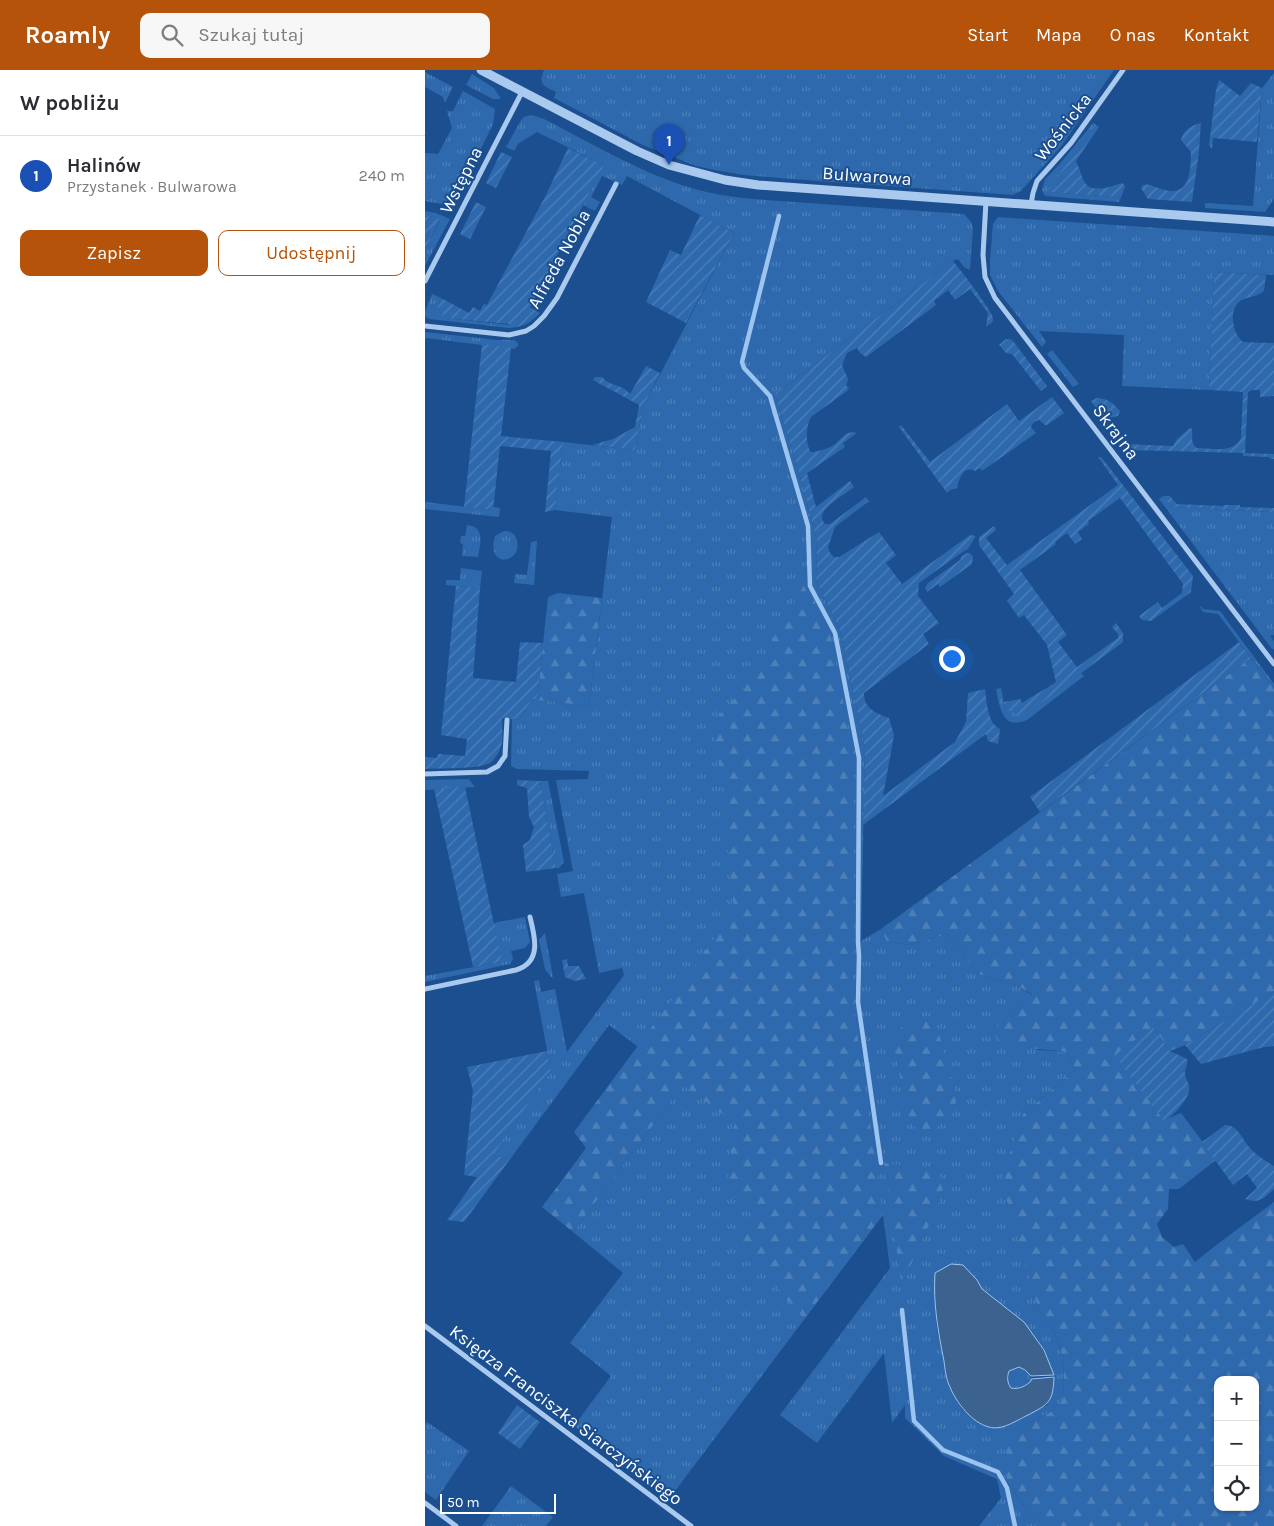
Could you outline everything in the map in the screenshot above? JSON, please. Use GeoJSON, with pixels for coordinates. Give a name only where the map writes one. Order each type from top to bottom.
{"type":"FeatureCollection","features":[{"type":"Feature","properties":{"kind":"street","name":"Bulwarowa"},"geometry":{"type":"LineString","coordinates":[[481,70],[637,152],[669,165],[725,180],[758,185],[1274,222]]}},
{"type":"Feature","properties":{"kind":"street","name":"Wośnicka"},"geometry":{"type":"LineString","coordinates":[[1031,204],[1037,181],[1071,143],[1123,70]]}},
{"type":"Feature","properties":{"kind":"street","name":"Wstępna"},"geometry":{"type":"LineString","coordinates":[[425,281],[522,92]]}},
{"type":"Feature","properties":{"kind":"street","name":"Alfreda Nobla"},"geometry":{"type":"LineString","coordinates":[[425,326],[509,335],[526,331],[534,326],[557,298],[616,184]]}},
{"type":"Feature","properties":{"kind":"street","name":"Skrajna"},"geometry":{"type":"LineString","coordinates":[[986,201],[984,272],[995,298],[1274,664]]}},
{"type":"Feature","properties":{"kind":"street"},"geometry":{"type":"LineString","coordinates":[[425,774],[487,772],[499,766],[505,756],[507,720]]}},
{"type":"Feature","properties":{"kind":"street"},"geometry":{"type":"LineString","coordinates":[[425,989],[527,966],[531,962],[534,951],[530,916]]}},
{"type":"Feature","properties":{"kind":"street","name":"Księdza Franciszka Siarczyńskiego"},"geometry":{"type":"LineString","coordinates":[[425,1326],[691,1526]]}},
{"type":"Feature","properties":{"kind":"street"},"geometry":{"type":"LineString","coordinates":[[425,1502],[456,1526]]}},
{"type":"Feature","properties":{"kind":"green space"},"geometry":{"type":"Polygon","coordinates":[[[544,70],[1114,70],[1062,145],[1021,191],[1013,195],[744,175],[696,166],[643,145],[554,98],[556,92],[545,86],[542,82],[544,70]]]}},
{"type":"Feature","properties":{"kind":"green space"},"geometry":{"type":"Polygon","coordinates":[[[425,72],[453,87],[445,103],[443,97],[425,87],[425,72]]]}},
{"type":"Feature","properties":{"kind":"green space"},"geometry":{"type":"Polygon","coordinates":[[[1274,73],[1274,199],[1265,212],[1205,208],[1205,203],[1253,206],[1262,88],[1274,73]]]}},
{"type":"Feature","properties":{"kind":"green space"},"geometry":{"type":"Polygon","coordinates":[[[472,74],[494,88],[501,99],[493,99],[466,85],[472,74]]]}},
{"type":"Feature","properties":{"kind":"green space"},"geometry":{"type":"Polygon","coordinates":[[[1219,80],[1240,96],[1251,83],[1262,88],[1257,142],[1213,138],[1212,149],[1209,145],[1219,80]]]}},
{"type":"Feature","properties":{"kind":"green space"},"geometry":{"type":"Polygon","coordinates":[[[463,91],[495,109],[493,124],[475,161],[468,164],[451,200],[454,210],[442,204],[425,201],[425,153],[438,154],[452,128],[447,111],[453,111],[463,91]]]}},
{"type":"Feature","properties":{"kind":"green space"},"geometry":{"type":"Polygon","coordinates":[[[531,115],[544,119],[637,167],[675,183],[702,191],[752,199],[964,214],[971,222],[973,228],[970,270],[964,267],[958,259],[953,261],[775,394],[800,476],[817,541],[816,581],[840,630],[865,748],[861,941],[881,929],[887,942],[910,945],[948,934],[978,974],[1016,985],[1032,995],[1008,1013],[1037,1050],[1067,1052],[1075,1070],[1023,1114],[1038,1308],[1054,1331],[1064,1359],[1063,1399],[1051,1412],[1011,1431],[1008,1484],[1039,1526],[979,1526],[1001,1498],[997,1479],[944,1456],[905,1418],[905,1405],[892,1423],[884,1353],[817,1443],[780,1415],[890,1268],[883,1215],[669,1499],[574,1426],[611,1376],[570,1343],[623,1273],[573,1232],[670,1102],[637,1046],[609,1025],[511,1158],[491,1156],[551,1071],[534,981],[539,980],[541,992],[555,989],[567,1052],[624,975],[622,968],[599,973],[584,893],[561,897],[557,874],[573,871],[556,780],[588,779],[589,771],[517,769],[511,766],[512,719],[519,720],[532,699],[589,706],[612,517],[555,510],[563,442],[635,450],[643,407],[734,233],[627,176],[622,185],[602,176],[591,197],[600,202],[595,211],[583,205],[604,165],[537,132],[518,144],[514,151],[506,147],[524,117],[531,115]],[[971,1274],[934,1292],[937,1329],[949,1386],[962,1409],[984,1425],[999,1427],[1007,1425],[1047,1405],[1053,1388],[1054,1376],[1044,1350],[1024,1322],[982,1289],[971,1274]]]}},
{"type":"Feature","properties":{"kind":"green space"},"geometry":{"type":"Polygon","coordinates":[[[1093,123],[1095,124],[1048,192],[1118,197],[1125,187],[1119,202],[1045,196],[1042,190],[1045,179],[1059,165],[1093,123]]]}},
{"type":"Feature","properties":{"kind":"green space"},"geometry":{"type":"Polygon","coordinates":[[[1201,123],[1192,202],[1148,199],[1141,188],[1143,185],[1171,191],[1178,190],[1187,182],[1191,152],[1181,140],[1188,129],[1201,123]]]}},
{"type":"Feature","properties":{"kind":"green space"},"geometry":{"type":"Polygon","coordinates":[[[1095,124],[1099,127],[1076,161],[1084,181],[1091,188],[1096,189],[1123,183],[1125,187],[1118,197],[1047,192],[1095,124]]]}},
{"type":"Feature","properties":{"kind":"green space"},"geometry":{"type":"Polygon","coordinates":[[[568,148],[604,165],[530,307],[540,313],[526,324],[509,328],[509,324],[445,318],[437,308],[441,298],[469,313],[473,307],[480,311],[484,304],[487,305],[546,195],[568,148]]]}},
{"type":"Feature","properties":{"kind":"green space"},"geometry":{"type":"Polygon","coordinates":[[[501,152],[512,157],[496,188],[486,183],[501,152]]]}},
{"type":"Feature","properties":{"kind":"green space"},"geometry":{"type":"Polygon","coordinates":[[[476,202],[486,207],[470,239],[460,234],[476,202]]]}},
{"type":"Feature","properties":{"kind":"green space"},"geometry":{"type":"Polygon","coordinates":[[[425,211],[450,219],[425,266],[425,250],[440,221],[436,217],[425,216],[425,211]]]}},
{"type":"Feature","properties":{"kind":"green space"},"geometry":{"type":"Polygon","coordinates":[[[700,215],[734,233],[686,323],[646,302],[670,250],[681,255],[700,215]]]}},
{"type":"Feature","properties":{"kind":"green space"},"geometry":{"type":"Polygon","coordinates":[[[425,216],[436,217],[440,220],[425,250],[425,216]]]}},
{"type":"Feature","properties":{"kind":"green space"},"geometry":{"type":"Polygon","coordinates":[[[998,217],[1274,236],[1274,275],[1214,272],[1209,390],[1122,386],[1124,335],[1039,331],[1046,342],[1042,347],[998,291],[990,275],[990,260],[993,224],[998,217]]]}},
{"type":"Feature","properties":{"kind":"green space"},"geometry":{"type":"Polygon","coordinates":[[[953,261],[987,307],[993,318],[992,322],[986,327],[988,313],[970,289],[955,300],[948,290],[934,301],[936,305],[866,357],[857,348],[847,353],[842,365],[848,379],[846,386],[849,387],[847,391],[809,420],[807,440],[809,449],[811,452],[820,451],[833,445],[847,434],[857,433],[843,443],[845,447],[807,473],[816,507],[850,481],[854,487],[825,510],[822,517],[825,524],[830,524],[866,497],[869,501],[835,527],[828,547],[830,553],[834,557],[839,557],[879,532],[896,555],[886,563],[902,584],[970,535],[976,536],[968,549],[919,583],[918,596],[939,623],[923,634],[929,644],[864,693],[868,707],[889,718],[894,735],[883,796],[955,742],[966,722],[968,693],[985,689],[990,717],[992,722],[1000,729],[998,744],[988,741],[986,734],[863,825],[865,748],[840,630],[816,581],[817,541],[800,476],[775,394],[953,261]]]}},
{"type":"Feature","properties":{"kind":"green space"},"geometry":{"type":"Polygon","coordinates":[[[1214,272],[1266,275],[1264,291],[1239,302],[1234,311],[1233,323],[1237,334],[1243,342],[1274,343],[1274,396],[1260,397],[1260,390],[1248,392],[1245,453],[1274,454],[1274,459],[1269,457],[1243,456],[1243,453],[1128,450],[1124,444],[1173,446],[1177,439],[1190,428],[1192,429],[1193,442],[1197,448],[1228,448],[1238,443],[1241,438],[1243,392],[1209,390],[1214,272]]]}},
{"type":"Feature","properties":{"kind":"green space"},"geometry":{"type":"Polygon","coordinates":[[[432,294],[441,298],[437,308],[445,318],[510,325],[509,328],[429,319],[425,316],[425,312],[432,294]]]}},
{"type":"Feature","properties":{"kind":"green space"},"geometry":{"type":"Polygon","coordinates":[[[425,332],[497,340],[514,340],[518,343],[518,346],[514,349],[426,338],[425,340],[425,332]]]}},
{"type":"Feature","properties":{"kind":"green space"},"geometry":{"type":"Polygon","coordinates":[[[1006,339],[1013,341],[1047,386],[1041,391],[1012,354],[1006,353],[999,345],[1006,339]]]}},
{"type":"Feature","properties":{"kind":"green space"},"geometry":{"type":"Polygon","coordinates":[[[482,344],[511,348],[501,436],[563,442],[555,510],[545,512],[551,451],[500,446],[493,510],[464,507],[482,344]]]}},
{"type":"Feature","properties":{"kind":"green space"},"geometry":{"type":"Polygon","coordinates":[[[1052,350],[1079,384],[1073,387],[1047,354],[1052,350]]]}},
{"type":"Feature","properties":{"kind":"green space"},"geometry":{"type":"Polygon","coordinates":[[[646,366],[660,373],[643,407],[635,450],[592,445],[613,439],[635,427],[639,405],[593,380],[595,377],[602,377],[630,394],[646,366]]]}},
{"type":"Feature","properties":{"kind":"green space"},"geometry":{"type":"Polygon","coordinates":[[[1052,397],[1064,413],[1047,425],[1039,420],[1032,424],[1031,427],[1036,433],[982,471],[980,468],[975,471],[965,471],[957,488],[947,493],[899,427],[901,425],[930,462],[1007,404],[1019,421],[1052,397]]]}},
{"type":"Feature","properties":{"kind":"green space"},"geometry":{"type":"Polygon","coordinates":[[[1097,398],[1112,403],[1120,411],[1118,416],[1104,419],[1091,401],[1097,398]]]}},
{"type":"Feature","properties":{"kind":"green space"},"geometry":{"type":"Polygon","coordinates":[[[1098,457],[1102,458],[1193,576],[1191,592],[1151,621],[1142,620],[1139,616],[1158,602],[1162,608],[1182,593],[1183,584],[1120,498],[1088,521],[1089,524],[1078,532],[1082,539],[1075,544],[1067,533],[1055,542],[1056,544],[1020,570],[1067,635],[1058,642],[1077,667],[1118,638],[1118,634],[1112,627],[1116,623],[1123,633],[1123,642],[1022,717],[1005,709],[1004,702],[1020,699],[1022,703],[1056,682],[1047,645],[1024,615],[1019,618],[1007,601],[1014,594],[979,545],[979,537],[994,526],[996,530],[986,538],[1007,565],[1118,485],[1098,457]]]}},
{"type":"Feature","properties":{"kind":"green space"},"geometry":{"type":"Polygon","coordinates":[[[1163,496],[1171,507],[1274,512],[1274,635],[1270,636],[1274,641],[1274,649],[1272,649],[1159,499],[1163,496]]]}},
{"type":"Feature","properties":{"kind":"green space"},"geometry":{"type":"Polygon","coordinates":[[[1163,496],[1170,496],[1177,504],[1240,505],[1240,507],[1274,508],[1274,512],[1171,507],[1163,496]]]}},
{"type":"Feature","properties":{"kind":"green space"},"geometry":{"type":"Polygon","coordinates":[[[425,502],[492,510],[493,507],[500,508],[499,517],[425,509],[425,502]]]}},
{"type":"Feature","properties":{"kind":"green space"},"geometry":{"type":"Polygon","coordinates":[[[467,525],[473,526],[479,533],[478,557],[462,556],[463,544],[460,543],[461,536],[465,536],[467,525]]]}},
{"type":"Feature","properties":{"kind":"green space"},"geometry":{"type":"Polygon","coordinates":[[[504,531],[514,535],[518,546],[516,553],[505,560],[495,555],[493,547],[495,536],[504,531]]]}},
{"type":"Feature","properties":{"kind":"green space"},"geometry":{"type":"Polygon","coordinates":[[[537,541],[534,585],[514,583],[515,574],[527,575],[531,542],[537,541]]]}},
{"type":"Feature","properties":{"kind":"green space"},"geometry":{"type":"Polygon","coordinates":[[[967,553],[970,553],[973,557],[972,564],[940,587],[938,584],[927,592],[925,588],[928,583],[967,553]]]}},
{"type":"Feature","properties":{"kind":"green space"},"geometry":{"type":"Polygon","coordinates":[[[461,568],[482,571],[480,588],[446,585],[446,580],[460,580],[461,568]]]}},
{"type":"Feature","properties":{"kind":"green space"},"geometry":{"type":"Polygon","coordinates":[[[806,582],[831,637],[854,759],[854,946],[852,997],[883,1214],[804,1319],[739,1242],[755,1207],[726,1194],[735,1123],[683,1085],[573,1232],[542,1207],[586,1148],[574,1132],[671,1001],[734,909],[720,768],[711,724],[744,688],[806,582]]]}},
{"type":"Feature","properties":{"kind":"green space"},"geometry":{"type":"Polygon","coordinates":[[[456,586],[480,588],[473,678],[516,682],[520,642],[543,643],[537,700],[532,699],[519,720],[502,718],[501,745],[497,756],[490,763],[476,767],[425,769],[425,757],[437,758],[438,754],[465,756],[467,739],[441,735],[456,586]]]}},
{"type":"Feature","properties":{"kind":"green space"},"geometry":{"type":"Polygon","coordinates":[[[558,593],[602,598],[589,706],[537,700],[548,597],[558,593]]]}},
{"type":"Feature","properties":{"kind":"green space"},"geometry":{"type":"Polygon","coordinates":[[[1201,606],[1203,609],[1220,611],[1274,684],[1274,688],[1218,614],[1203,612],[1201,606]]]}},
{"type":"Feature","properties":{"kind":"green space"},"geometry":{"type":"Polygon","coordinates":[[[1239,642],[1251,658],[1040,812],[1030,797],[1239,642]]]}},
{"type":"Feature","properties":{"kind":"green space"},"geometry":{"type":"Polygon","coordinates":[[[1251,658],[1274,688],[1274,991],[1185,1045],[1170,1051],[1153,1027],[1164,1120],[1181,1113],[1216,1160],[1179,1189],[1169,1189],[1168,1209],[1157,1224],[1162,1237],[1174,1247],[1183,1244],[1195,1262],[1274,1202],[1274,1526],[1039,1526],[1008,1484],[1004,1462],[1011,1431],[1051,1412],[1063,1399],[1064,1359],[1054,1331],[1038,1308],[1001,1180],[1023,1114],[1075,1070],[1067,1052],[999,1045],[994,1031],[1008,1013],[1032,994],[1016,985],[978,974],[948,934],[910,945],[887,942],[881,929],[1251,658]]]}},
{"type":"Feature","properties":{"kind":"green space"},"geometry":{"type":"Polygon","coordinates":[[[1081,673],[1084,676],[1027,720],[1019,723],[1012,722],[1007,720],[1001,710],[996,689],[1001,688],[1005,709],[1022,716],[1081,673]]]}},
{"type":"Feature","properties":{"kind":"green space"},"geometry":{"type":"Polygon","coordinates":[[[469,779],[475,787],[425,790],[425,780],[469,779]]]}},
{"type":"Feature","properties":{"kind":"green space"},"geometry":{"type":"Polygon","coordinates":[[[517,780],[540,781],[556,868],[526,872],[523,845],[530,840],[534,827],[529,817],[527,788],[517,785],[517,780]]]}},
{"type":"Feature","properties":{"kind":"green space"},"geometry":{"type":"Polygon","coordinates":[[[540,781],[548,781],[564,862],[559,868],[556,868],[540,781]]]}},
{"type":"Feature","properties":{"kind":"green space"},"geometry":{"type":"Polygon","coordinates":[[[465,787],[502,962],[473,967],[434,789],[465,787]]]}},
{"type":"Feature","properties":{"kind":"green space"},"geometry":{"type":"Polygon","coordinates":[[[525,917],[530,942],[525,948],[511,951],[513,959],[510,964],[425,982],[425,976],[501,962],[493,923],[525,917]]]}},
{"type":"Feature","properties":{"kind":"green space"},"geometry":{"type":"Polygon","coordinates":[[[545,933],[553,977],[545,969],[539,940],[545,933]]]}},
{"type":"Feature","properties":{"kind":"green space"},"geometry":{"type":"Polygon","coordinates":[[[567,959],[568,966],[579,966],[586,979],[575,981],[565,977],[562,960],[567,959]]]}},
{"type":"Feature","properties":{"kind":"green space"},"geometry":{"type":"Polygon","coordinates":[[[1274,991],[1274,1046],[1201,1064],[1185,1045],[1274,991]]]}},
{"type":"Feature","properties":{"kind":"green space"},"geometry":{"type":"Polygon","coordinates":[[[919,1019],[928,1020],[937,1029],[957,1099],[951,1118],[932,1130],[919,1131],[909,1122],[892,1037],[906,1023],[919,1019]]]}},
{"type":"Feature","properties":{"kind":"green space"},"geometry":{"type":"Polygon","coordinates":[[[1153,1027],[1170,1051],[1187,1059],[1185,1076],[1189,1086],[1188,1094],[1172,1116],[1164,1121],[1114,1055],[1153,1027]]]}},
{"type":"Feature","properties":{"kind":"green space"},"geometry":{"type":"Polygon","coordinates":[[[547,1051],[551,1071],[492,1156],[511,1158],[464,1222],[447,1220],[477,1177],[464,1175],[473,1091],[467,1067],[547,1051]]]}},
{"type":"Feature","properties":{"kind":"green space"},"geometry":{"type":"Polygon","coordinates":[[[1225,1125],[1234,1127],[1253,1152],[1274,1166],[1274,1189],[1261,1200],[1245,1199],[1257,1188],[1247,1174],[1233,1185],[1202,1142],[1225,1125]]]}},
{"type":"Feature","properties":{"kind":"green space"},"geometry":{"type":"Polygon","coordinates":[[[884,1163],[929,1170],[943,1179],[944,1183],[941,1197],[916,1255],[905,1275],[903,1294],[884,1163]]]}},
{"type":"Feature","properties":{"kind":"green space"},"geometry":{"type":"Polygon","coordinates":[[[1019,1367],[1030,1374],[1031,1381],[1022,1387],[1011,1388],[1008,1382],[1009,1371],[1019,1367]]]}},
{"type":"Feature","properties":{"kind":"green space"},"geometry":{"type":"Polygon","coordinates":[[[517,1405],[540,1422],[520,1449],[498,1433],[517,1405]]]}},
{"type":"Feature","properties":{"kind":"green space"},"geometry":{"type":"Polygon","coordinates":[[[427,1422],[469,1451],[436,1500],[425,1492],[425,1425],[427,1422]]]}},
{"type":"Feature","properties":{"kind":"green space"},"geometry":{"type":"Polygon","coordinates":[[[511,1486],[553,1517],[546,1526],[482,1526],[511,1486]]]}},
{"type":"Feature","properties":{"kind":"shaded area"},"geometry":{"type":"Polygon","coordinates":[[[951,1264],[963,1265],[977,1280],[982,1289],[1024,1322],[1044,1350],[1054,1375],[1031,1376],[1019,1367],[1009,1371],[1008,1380],[1011,1388],[1022,1387],[1029,1383],[1031,1379],[1054,1377],[1052,1392],[1049,1401],[1041,1408],[999,1428],[983,1425],[965,1411],[953,1393],[945,1371],[936,1317],[935,1273],[951,1264]]]}},
{"type":"Feature","properties":{"kind":"waterway"},"geometry":{"type":"LineString","coordinates":[[779,216],[742,362],[744,368],[770,396],[808,526],[810,586],[835,633],[859,758],[858,1002],[881,1163]]}},
{"type":"Feature","properties":{"kind":"waterway"},"geometry":{"type":"LineString","coordinates":[[902,1310],[914,1421],[943,1450],[998,1472],[1007,1488],[1015,1526]]}},
{"type":"Feature","properties":{"kind":"place","name":"Halinów"},"geometry":{"type":"Point","coordinates":[669,165]}}]}
